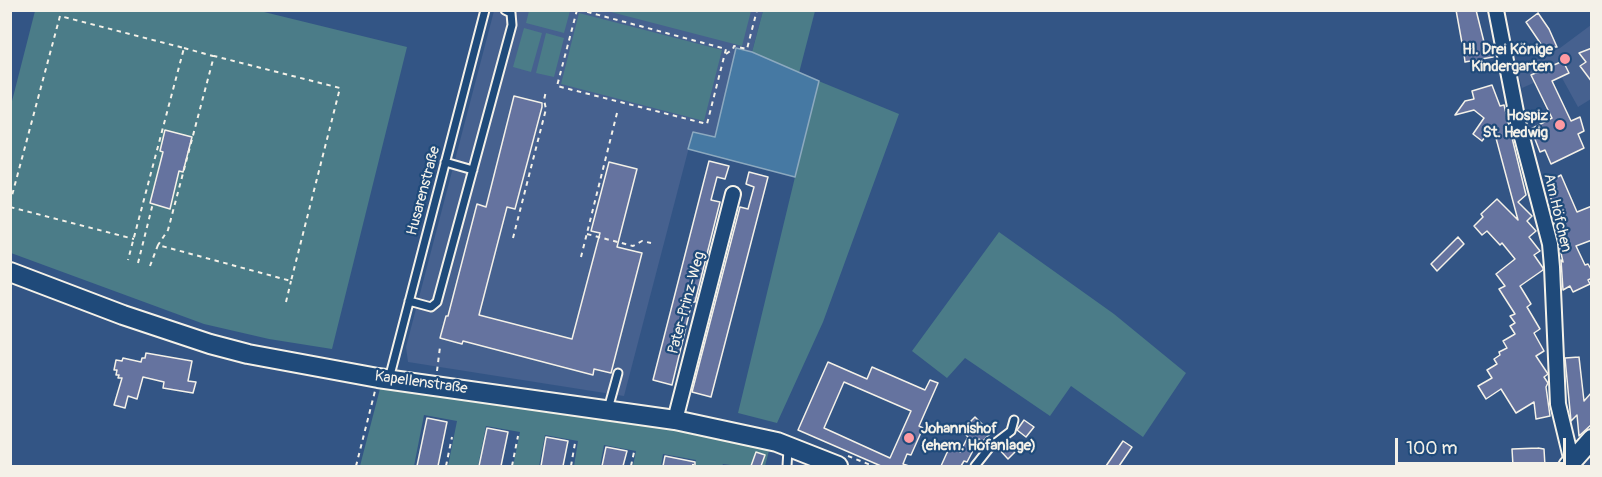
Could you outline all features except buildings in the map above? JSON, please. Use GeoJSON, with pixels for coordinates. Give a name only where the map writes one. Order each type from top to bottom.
{"type":"FeatureCollection","features":[{"type":"Feature","properties":{"kind":"main road","name":"Kapellenstraße"},"geometry":{"type":"LineString","coordinates":[[10,273],[210,344],[290,362],[383,378],[675,420],[763,438],[838,466]]}},
{"type":"Feature","properties":{"kind":"main road"},"geometry":{"type":"LineString","coordinates":[[1570,464],[1592,439]]}},
{"type":"Feature","properties":{"kind":"street","name":"Am Höfchen"},"geometry":{"type":"LineString","coordinates":[[1496,10],[1518,122],[1550,244],[1558,404],[1570,464]]}},
{"type":"Feature","properties":{"kind":"street","name":"Pater-Prinz-Weg"},"geometry":{"type":"LineString","coordinates":[[675,420],[733,194]]}},
{"type":"Feature","properties":{"kind":"lane","name":"Husarenstraße"},"geometry":{"type":"LineString","coordinates":[[383,378],[409,301],[485,10]]}},
{"type":"Feature","properties":{"kind":"lane"},"geometry":{"type":"LineString","coordinates":[[409,301],[431,306],[437,302],[512,25],[509,11]]}},
{"type":"Feature","properties":{"kind":"lane"},"geometry":{"type":"LineString","coordinates":[[445,162],[473,170]]}},
{"type":"Feature","properties":{"kind":"lane"},"geometry":{"type":"LineString","coordinates":[[608,409],[618,373]]}},
{"type":"Feature","properties":{"kind":"lane"},"geometry":{"type":"LineString","coordinates":[[975,466],[990,447],[1011,431],[1014,420]]}},
{"type":"Feature","properties":{"kind":"lane"},"geometry":{"type":"LineString","coordinates":[[787,466],[788,446]]}},
{"type":"Feature","properties":{"kind":"path"},"geometry":{"type":"LineString","coordinates":[[578,10],[726,49],[707,124],[557,86],[578,10]]}},
{"type":"Feature","properties":{"kind":"path"},"geometry":{"type":"LineString","coordinates":[[724,55],[734,46],[747,49],[757,10]]}},
{"type":"Feature","properties":{"kind":"path"},"geometry":{"type":"LineString","coordinates":[[134,239],[10,205],[60,16],[340,88],[286,302]]}},
{"type":"Feature","properties":{"kind":"path"},"geometry":{"type":"LineString","coordinates":[[128,260],[184,48]]}},
{"type":"Feature","properties":{"kind":"path"},"geometry":{"type":"LineString","coordinates":[[150,266],[168,230],[214,56]]}},
{"type":"Feature","properties":{"kind":"path"},"geometry":{"type":"LineString","coordinates":[[513,238],[546,109],[544,100],[546,91]]}},
{"type":"Feature","properties":{"kind":"path"},"geometry":{"type":"LineString","coordinates":[[581,257],[618,109]]}},
{"type":"Feature","properties":{"kind":"path"},"geometry":{"type":"LineString","coordinates":[[682,125],[683,118]]}},
{"type":"Feature","properties":{"kind":"path"},"geometry":{"type":"LineString","coordinates":[[138,263],[153,203]]}},
{"type":"Feature","properties":{"kind":"path"},"geometry":{"type":"LineString","coordinates":[[587,234],[633,246],[642,241],[651,243]]}},
{"type":"Feature","properties":{"kind":"path"},"geometry":{"type":"LineString","coordinates":[[159,245],[291,280]]}},
{"type":"Feature","properties":{"kind":"path"},"geometry":{"type":"LineString","coordinates":[[436,373],[441,348]]}},
{"type":"Feature","properties":{"kind":"path"},"geometry":{"type":"LineString","coordinates":[[356,466],[383,378]]}},
{"type":"Feature","properties":{"kind":"path"},"geometry":{"type":"LineString","coordinates":[[512,466],[518,436]]}},
{"type":"Feature","properties":{"kind":"path"},"geometry":{"type":"LineString","coordinates":[[446,466],[452,437]]}},
{"type":"Feature","properties":{"kind":"path"},"geometry":{"type":"LineString","coordinates":[[571,466],[575,444]]}},
{"type":"Feature","properties":{"kind":"path"},"geometry":{"type":"LineString","coordinates":[[631,466],[634,452]]}},
{"type":"Feature","properties":{"kind":"shaded area"},"geometry":{"type":"Polygon","coordinates":[[[494,11],[763,11],[752,52],[736,48],[715,137],[693,132],[624,396],[408,362],[406,347],[494,11]]]}},
{"type":"Feature","properties":{"kind":"shaded area","name":"Hl. Drei Könige Kindergarten"},"geometry":{"type":"Polygon","coordinates":[[[1591,25],[1591,99],[1578,107],[1562,78],[1549,83],[1547,77],[1522,88],[1517,70],[1560,48],[1591,25]]]}},
{"type":"Feature","properties":{"kind":"shaded area"},"geometry":{"type":"Polygon","coordinates":[[[736,48],[752,52],[819,81],[795,177],[688,149],[693,132],[715,137],[736,48]]]}},
{"type":"Feature","properties":{"kind":"green space"},"geometry":{"type":"Polygon","coordinates":[[[35,11],[260,11],[407,47],[332,349],[269,339],[204,324],[11,253],[11,105],[35,11]]]}},
{"type":"Feature","properties":{"kind":"green space"},"geometry":{"type":"Polygon","coordinates":[[[529,11],[570,11],[564,33],[526,23],[529,11]]]}},
{"type":"Feature","properties":{"kind":"green space"},"geometry":{"type":"Polygon","coordinates":[[[607,11],[751,11],[742,46],[607,11]]]}},
{"type":"Feature","properties":{"kind":"green space"},"geometry":{"type":"Polygon","coordinates":[[[763,11],[815,11],[799,73],[899,114],[823,322],[777,423],[738,413],[795,177],[688,149],[693,132],[715,137],[736,48],[752,52],[763,11]]]}},
{"type":"Feature","properties":{"kind":"green space"},"geometry":{"type":"Polygon","coordinates":[[[579,13],[722,50],[704,121],[561,84],[579,13]]]}},
{"type":"Feature","properties":{"kind":"green space"},"geometry":{"type":"Polygon","coordinates":[[[524,28],[542,33],[531,72],[513,67],[524,28]]]}},
{"type":"Feature","properties":{"kind":"green space"},"geometry":{"type":"Polygon","coordinates":[[[546,33],[564,38],[554,77],[536,73],[546,33]]]}},
{"type":"Feature","properties":{"kind":"green space"},"geometry":{"type":"Polygon","coordinates":[[[999,232],[1114,314],[1186,373],[1143,437],[1071,386],[1050,416],[965,358],[947,378],[912,351],[999,232]]]}},
{"type":"Feature","properties":{"kind":"green space"},"geometry":{"type":"Polygon","coordinates":[[[382,381],[771,443],[765,466],[723,464],[722,466],[695,466],[696,460],[663,454],[661,466],[633,466],[636,451],[604,445],[600,466],[574,466],[578,441],[545,435],[539,466],[513,466],[520,432],[486,426],[478,466],[448,466],[457,421],[424,415],[414,466],[360,466],[382,381]]]}},
{"type":"Feature","properties":{"kind":"place","name":"Hl. Drei Könige Kindergarten"},"geometry":{"type":"Point","coordinates":[1565,59]}},
{"type":"Feature","properties":{"kind":"place","name":"Hospiz St. Hedwig"},"geometry":{"type":"Point","coordinates":[1560,125]}},
{"type":"Feature","properties":{"kind":"place","name":"Johannishof (ehem. Hofanlage)"},"geometry":{"type":"Point","coordinates":[909,438]}}]}
